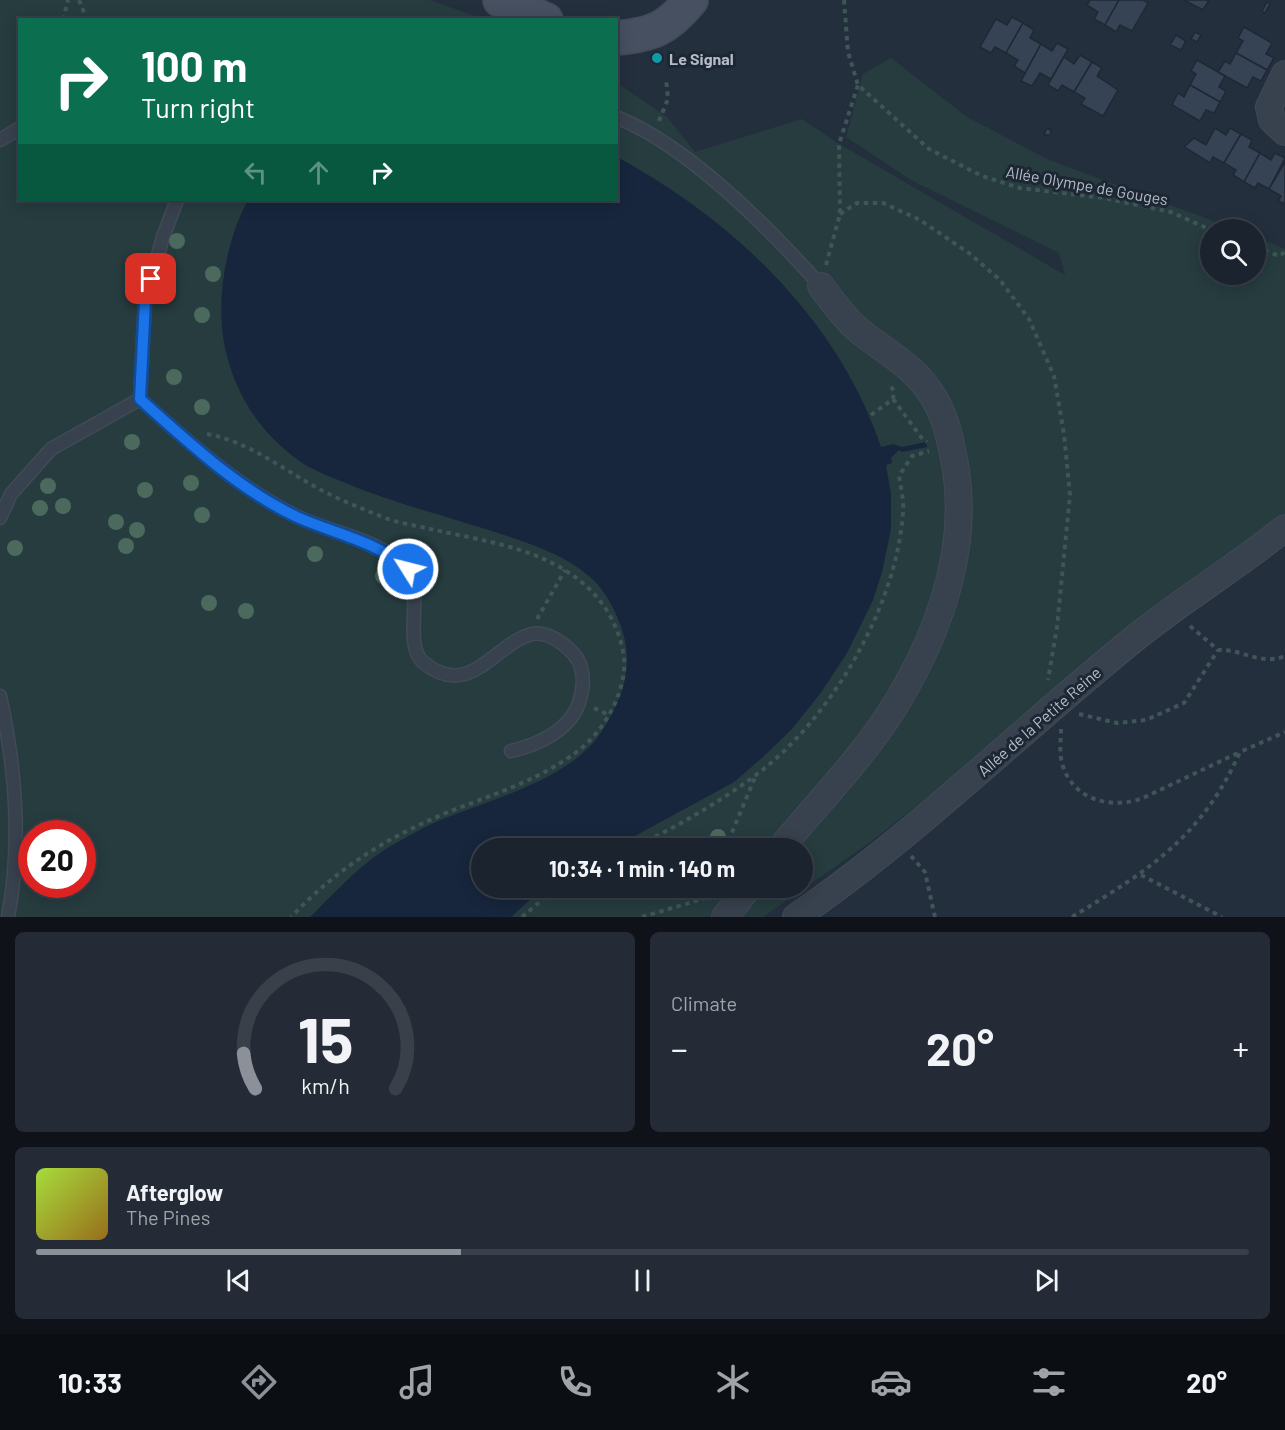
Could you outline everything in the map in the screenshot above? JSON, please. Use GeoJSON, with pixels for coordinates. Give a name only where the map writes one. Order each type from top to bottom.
{"type":"FeatureCollection","features":[{"type":"Feature","properties":{"kind":"street"},"geometry":{"type":"LineString","coordinates":[[500,0],[541,18]]}},
{"type":"Feature","properties":{"kind":"street"},"geometry":{"type":"LineString","coordinates":[[618,38],[656,32],[677,16],[691,0]]}},
{"type":"Feature","properties":{"kind":"street"},"geometry":{"type":"LineString","coordinates":[[1285,74],[1269,107],[1272,120],[1285,132]]}},
{"type":"Feature","properties":{"kind":"street"},"geometry":{"type":"LineString","coordinates":[[789,838],[888,715],[932,633],[956,556],[958,490],[947,424],[933,398],[911,371],[839,311],[821,286]]}},
{"type":"Feature","properties":{"kind":"street","name":"Allée de la Petite Reine"},"geometry":{"type":"LineString","coordinates":[[796,917],[847,882],[896,843],[1174,609],[1285,528]]}},
{"type":"Feature","properties":{"kind":"street"},"geometry":{"type":"LineString","coordinates":[[725,917],[740,898]]}},
{"type":"Feature","properties":{"kind":"lane"},"geometry":{"type":"LineString","coordinates":[[618,118],[653,135],[736,200],[787,248],[821,286]]}},
{"type":"Feature","properties":{"kind":"lane"},"geometry":{"type":"LineString","coordinates":[[0,140],[18,129]]}},
{"type":"Feature","properties":{"kind":"lane"},"geometry":{"type":"LineString","coordinates":[[140,399],[145,301],[163,237],[177,201]]}},
{"type":"Feature","properties":{"kind":"lane"},"geometry":{"type":"LineString","coordinates":[[140,399],[203,455],[296,516],[367,543],[393,557],[408,569],[414,584],[415,641],[422,661],[436,671],[454,676],[483,667],[508,647],[533,634],[551,636],[569,649],[581,666],[583,688],[579,704],[550,737],[531,746],[511,751]]}},
{"type":"Feature","properties":{"kind":"lane"},"geometry":{"type":"LineString","coordinates":[[0,518],[11,494],[51,450],[140,399]]}},
{"type":"Feature","properties":{"kind":"lane"},"geometry":{"type":"LineString","coordinates":[[0,696],[12,749],[17,841],[8,917]]}},
{"type":"Feature","properties":{"kind":"path"},"geometry":{"type":"LineString","coordinates":[[64,18],[68,0]]}},
{"type":"Feature","properties":{"kind":"path"},"geometry":{"type":"LineString","coordinates":[[79,0],[86,18]]}},
{"type":"Feature","properties":{"kind":"path"},"geometry":{"type":"LineString","coordinates":[[821,286],[840,214],[839,144],[858,85],[848,52],[844,0]]}},
{"type":"Feature","properties":{"kind":"path"},"geometry":{"type":"LineString","coordinates":[[653,135],[668,99],[666,78]]}},
{"type":"Feature","properties":{"kind":"path","name":"Allée Olympe de Gouges"},"geometry":{"type":"LineString","coordinates":[[858,85],[929,149],[982,176],[1020,188],[1104,198],[1171,212],[1200,225]]}},
{"type":"Feature","properties":{"kind":"path"},"geometry":{"type":"LineString","coordinates":[[840,214],[857,203],[883,203],[920,220],[969,253],[1000,280],[1029,319],[1054,376],[1065,434],[1070,495],[1057,627],[1055,710],[1061,722],[1062,763],[1075,787],[1102,803],[1127,804],[1285,732]]}},
{"type":"Feature","properties":{"kind":"path"},"geometry":{"type":"LineString","coordinates":[[1266,251],[1279,256],[1285,252]]}},
{"type":"Feature","properties":{"kind":"path"},"geometry":{"type":"LineString","coordinates":[[651,838],[696,815],[756,775],[795,741],[831,696],[864,639],[887,590],[899,546],[904,510],[899,476],[912,456],[929,451],[928,442],[921,437],[893,399]]}},
{"type":"Feature","properties":{"kind":"path"},"geometry":{"type":"LineString","coordinates":[[174,429],[228,438],[328,494],[391,520],[516,548],[565,570],[538,616],[533,634]]}},
{"type":"Feature","properties":{"kind":"path"},"geometry":{"type":"LineString","coordinates":[[1174,609],[1218,650],[1233,650],[1257,660],[1285,656]]}},
{"type":"Feature","properties":{"kind":"path"},"geometry":{"type":"LineString","coordinates":[[1055,710],[1117,723],[1146,720],[1184,703],[1218,650]]}},
{"type":"Feature","properties":{"kind":"path"},"geometry":{"type":"LineString","coordinates":[[1072,917],[1141,875],[1190,831],[1225,786],[1240,752]]}},
{"type":"Feature","properties":{"kind":"path"},"geometry":{"type":"LineString","coordinates":[[730,838],[756,775]]}},
{"type":"Feature","properties":{"kind":"path"},"geometry":{"type":"LineString","coordinates":[[896,843],[925,872],[935,917]]}},
{"type":"Feature","properties":{"kind":"path"},"geometry":{"type":"LineString","coordinates":[[1141,875],[1222,917]]}},
{"type":"Feature","properties":{"kind":"path"},"geometry":{"type":"LineString","coordinates":[[522,917],[544,898]]}},
{"type":"Feature","properties":{"kind":"path"},"geometry":{"type":"LineString","coordinates":[[642,917],[706,898]]}},
{"type":"Feature","properties":{"kind":"green space"},"geometry":{"type":"Polygon","coordinates":[[[0,0],[430,0],[480,18],[18,18],[18,201],[618,201],[618,84],[667,117],[695,152],[802,119],[839,144],[1065,275],[1059,253],[911,180],[846,137],[863,74],[891,58],[967,117],[1049,160],[1208,219],[1200,219],[1200,285],[1266,285],[1266,241],[1285,249],[1285,523],[1066,688],[872,841],[813,882],[813,838],[471,838],[471,898],[790,898],[763,917],[0,917],[0,0]]]}},
{"type":"Feature","properties":{"kind":"water"},"geometry":{"type":"Polygon","coordinates":[[[618,158],[660,182],[740,243],[776,278],[809,316],[838,357],[862,400],[881,447],[893,444],[902,447],[926,442],[927,447],[902,452],[899,450],[891,458],[892,463],[886,465],[891,494],[891,529],[882,572],[873,600],[847,653],[820,694],[791,730],[734,782],[631,838],[471,838],[471,898],[532,898],[511,917],[310,917],[358,870],[391,846],[436,822],[549,776],[588,748],[610,718],[622,691],[627,663],[626,649],[618,619],[607,596],[595,581],[571,563],[531,545],[384,498],[320,472],[307,466],[276,442],[252,413],[243,397],[235,380],[224,343],[222,288],[234,233],[248,201],[618,201],[618,158]]]}},
{"type":"Feature","properties":{"kind":"building"},"geometry":{"type":"Polygon","coordinates":[[[1090,0],[1119,0],[1105,25],[1094,19],[1098,12],[1087,5],[1090,0]]]}},
{"type":"Feature","properties":{"kind":"building"},"geometry":{"type":"Polygon","coordinates":[[[1119,0],[1143,0],[1148,3],[1132,31],[1120,25],[1116,32],[1105,25],[1119,0]]]}},
{"type":"Feature","properties":{"kind":"building"},"geometry":{"type":"Polygon","coordinates":[[[1184,0],[1209,0],[1203,10],[1184,0]]]}},
{"type":"Feature","properties":{"kind":"building"},"geometry":{"type":"Polygon","coordinates":[[[1267,2],[1270,4],[1265,13],[1262,11],[1267,2]]]}},
{"type":"Feature","properties":{"kind":"building"},"geometry":{"type":"Polygon","coordinates":[[[1012,17],[1023,23],[1006,53],[995,47],[991,53],[980,47],[996,19],[1007,25],[1012,17]]]}},
{"type":"Feature","properties":{"kind":"building"},"geometry":{"type":"Polygon","coordinates":[[[1023,23],[1034,30],[1030,38],[1041,44],[1025,73],[1014,66],[1018,60],[1006,53],[1023,23]]]}},
{"type":"Feature","properties":{"kind":"building"},"geometry":{"type":"Polygon","coordinates":[[[1244,27],[1272,43],[1266,54],[1274,58],[1267,70],[1236,53],[1243,41],[1238,38],[1244,27]]]}},
{"type":"Feature","properties":{"kind":"building"},"geometry":{"type":"Polygon","coordinates":[[[1195,32],[1201,35],[1197,42],[1191,39],[1195,32]]]}},
{"type":"Feature","properties":{"kind":"building"},"geometry":{"type":"Polygon","coordinates":[[[1176,35],[1186,41],[1181,50],[1170,45],[1176,35]]]}},
{"type":"Feature","properties":{"kind":"building"},"geometry":{"type":"Polygon","coordinates":[[[1057,43],[1068,49],[1051,79],[1040,73],[1032,86],[1021,81],[1041,44],[1052,51],[1057,43]]]}},
{"type":"Feature","properties":{"kind":"building"},"geometry":{"type":"Polygon","coordinates":[[[1236,53],[1267,70],[1261,81],[1253,77],[1247,88],[1218,72],[1225,61],[1230,64],[1236,53]]]}},
{"type":"Feature","properties":{"kind":"building"},"geometry":{"type":"Polygon","coordinates":[[[1080,55],[1092,62],[1074,92],[1062,85],[1058,91],[1048,85],[1064,57],[1074,64],[1080,55]]]}},
{"type":"Feature","properties":{"kind":"building"},"geometry":{"type":"Polygon","coordinates":[[[1197,60],[1225,76],[1219,87],[1226,91],[1220,102],[1190,85],[1196,74],[1191,71],[1197,60]]]}},
{"type":"Feature","properties":{"kind":"building"},"geometry":{"type":"Polygon","coordinates":[[[1092,62],[1102,68],[1097,76],[1118,90],[1103,116],[1081,104],[1085,98],[1074,92],[1092,62]]]}},
{"type":"Feature","properties":{"kind":"building"},"geometry":{"type":"Polygon","coordinates":[[[1190,85],[1220,102],[1214,113],[1206,110],[1200,121],[1172,105],[1178,93],[1184,97],[1190,85]]]}},
{"type":"Feature","properties":{"kind":"building"},"geometry":{"type":"Polygon","coordinates":[[[1047,128],[1052,131],[1049,136],[1044,134],[1047,128]]]}},
{"type":"Feature","properties":{"kind":"building"},"geometry":{"type":"Polygon","coordinates":[[[1215,128],[1226,135],[1230,128],[1241,134],[1224,163],[1213,157],[1210,163],[1184,147],[1194,138],[1206,145],[1215,128]]]}},
{"type":"Feature","properties":{"kind":"building"},"geometry":{"type":"Polygon","coordinates":[[[1241,134],[1252,140],[1249,147],[1260,153],[1244,182],[1233,175],[1236,170],[1224,163],[1241,134]]]}},
{"type":"Feature","properties":{"kind":"building"},"geometry":{"type":"Polygon","coordinates":[[[1260,153],[1271,160],[1275,153],[1285,158],[1269,189],[1258,183],[1255,188],[1244,182],[1260,153]]]}},
{"type":"Feature","properties":{"kind":"building"},"geometry":{"type":"Polygon","coordinates":[[[1285,162],[1285,204],[1278,201],[1281,196],[1269,189],[1285,162]]]}},
{"type":"Feature","properties":{"kind":"place","name":"Le Signal"},"geometry":{"type":"Point","coordinates":[657,58]}},
{"type":"Feature","properties":{"kind":"route"},"geometry":{"type":"LineString","coordinates":[[151,279],[145,301],[140,399],[203,455],[253,490],[296,516],[367,543],[393,557],[408,569]]}}]}
